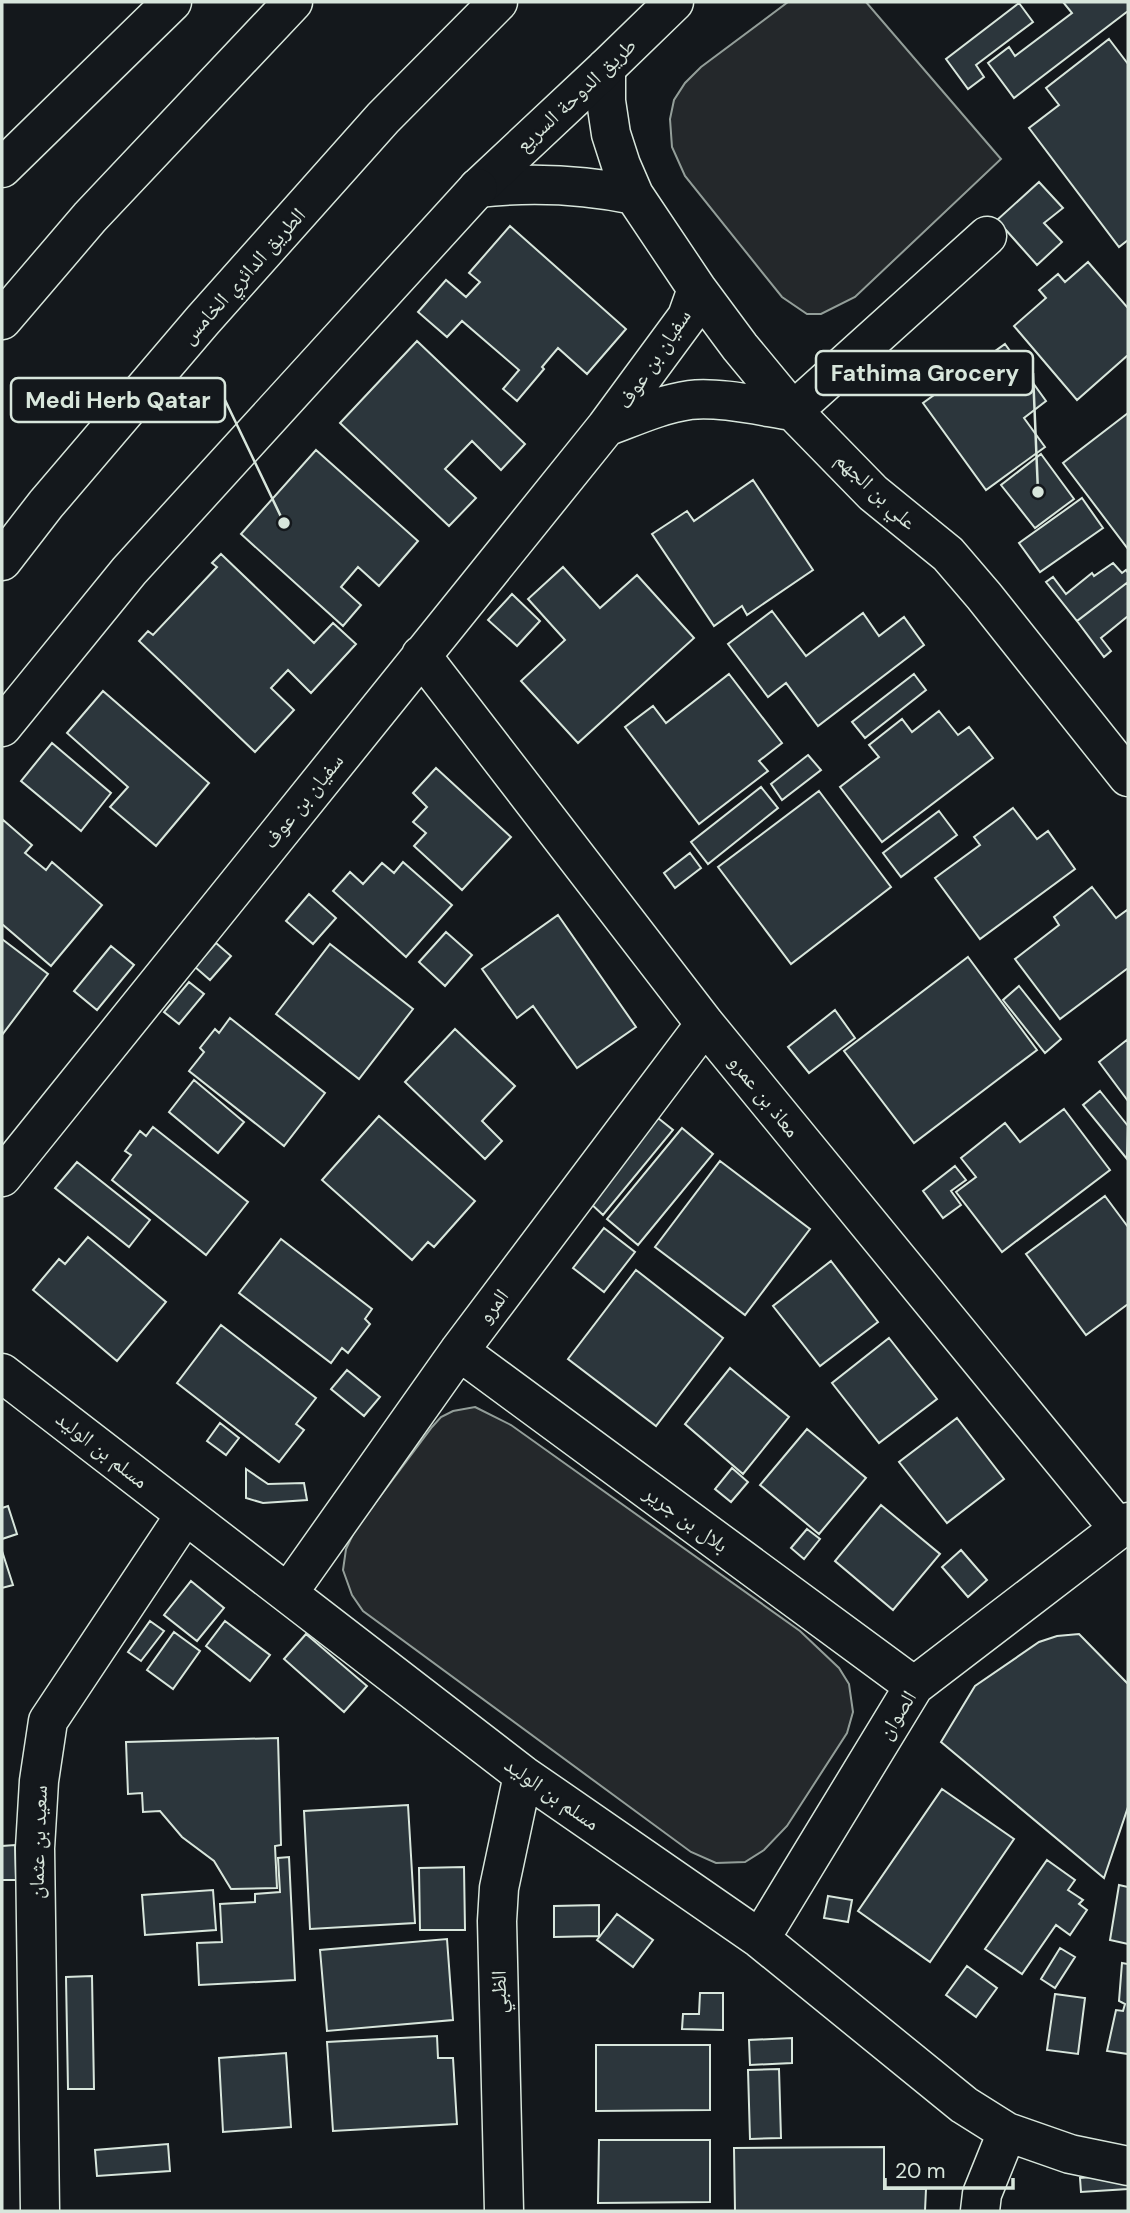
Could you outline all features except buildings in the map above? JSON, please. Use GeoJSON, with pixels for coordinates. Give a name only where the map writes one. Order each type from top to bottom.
{"type":"FeatureCollection","features":[{"type":"Feature","properties":{"kind":"main road"},"geometry":{"type":"LineString","coordinates":[[2,168],[172,2]]}},
{"type":"Feature","properties":{"kind":"main road"},"geometry":{"type":"LineString","coordinates":[[2,320],[90,217],[293,2]]}},
{"type":"Feature","properties":{"kind":"main road","name":"الطريق الدائري الخامس"},"geometry":{"type":"LineString","coordinates":[[2,561],[46,504],[203,320],[383,118],[498,2]]}},
{"type":"Feature","properties":{"kind":"main road","name":"طريق الدوحة السريع"},"geometry":{"type":"LineString","coordinates":[[2,727],[146,551],[478,188],[674,2]]}},
{"type":"Feature","properties":{"kind":"main road","name":"علي بن الجهم"},"geometry":{"type":"LineString","coordinates":[[606,68],[606,101],[611,134],[621,165],[634,195],[697,289],[793,411],[873,493],[948,554],[1128,777]]}},
{"type":"Feature","properties":{"kind":"main road"},"geometry":{"type":"LineString","coordinates":[[478,188],[556,183],[596,187],[634,195]]}},
{"type":"Feature","properties":{"kind":"main road"},"geometry":{"type":"LineString","coordinates":[[793,411],[987,236]]}},
{"type":"Feature","properties":{"kind":"main road","name":"سفيان بن عوف"},"geometry":{"type":"LineString","coordinates":[[2,1177],[606,427],[687,317],[697,289]]}},
{"type":"Feature","properties":{"kind":"main road","name":"سفيان بن عوف"},"geometry":{"type":"LineString","coordinates":[[606,427],[653,409],[692,400],[793,411]]}},
{"type":"Feature","properties":{"kind":"main road","name":"معاذ بن عمرو"},"geometry":{"type":"LineString","coordinates":[[421,655],[705,1024],[1124,1525]]}},
{"type":"Feature","properties":{"kind":"main road","name":"المرو"},"geometry":{"type":"LineString","coordinates":[[288,1593],[459,1352],[705,1024]]}},
{"type":"Feature","properties":{"kind":"main road","name":"بلال بن جرير"},"geometry":{"type":"LineString","coordinates":[[459,1352],[914,1686]]}},
{"type":"Feature","properties":{"kind":"main road","name":"مسلم بن الوليد"},"geometry":{"type":"LineString","coordinates":[[2,1373],[523,1775],[760,1939],[964,2105],[1007,2132],[1070,2154],[1128,2166]]}},
{"type":"Feature","properties":{"kind":"main road","name":"سعيد بن عثمان"},"geometry":{"type":"LineString","coordinates":[[40,2211],[35,1848],[39,1781],[48,1721],[185,1515]]}},
{"type":"Feature","properties":{"kind":"main road","name":"الصوان"},"geometry":{"type":"LineString","coordinates":[[760,1939],[914,1686],[1124,1525]]}},
{"type":"Feature","properties":{"kind":"main road","name":"الظبي"},"geometry":{"type":"LineString","coordinates":[[503,2211],[497,1921],[499,1888],[523,1775]]}},
{"type":"Feature","properties":{"kind":"main road"},"geometry":{"type":"LineString","coordinates":[[981,2211],[982,2194],[1007,2132]]}},
{"type":"Feature","properties":{"kind":"shaded area"},"geometry":{"type":"Polygon","coordinates":[[[788,2],[866,2],[1001,159],[855,297],[821,314],[807,314],[782,297],[685,176],[672,147],[670,119],[674,100],[685,83],[701,67],[788,2]]]}},
{"type":"Feature","properties":{"kind":"shaded area"},"geometry":{"type":"Polygon","coordinates":[[[475,1407],[511,1425],[800,1631],[839,1668],[849,1684],[853,1712],[847,1733],[787,1826],[764,1850],[745,1862],[716,1863],[691,1852],[363,1611],[352,1595],[343,1570],[346,1549],[355,1530],[441,1417],[453,1411],[475,1407]]]}},
{"type":"Feature","properties":{"kind":"fence"},"geometry":{"type":"LineString","coordinates":[[2,69],[2,82]]}},
{"type":"Feature","properties":{"kind":"place","name":"Fathima Grocery"},"geometry":{"type":"Point","coordinates":[1038,492]}},
{"type":"Feature","properties":{"kind":"place","name":"Medi Herb Qatar"},"geometry":{"type":"Point","coordinates":[284,523]}}]}
